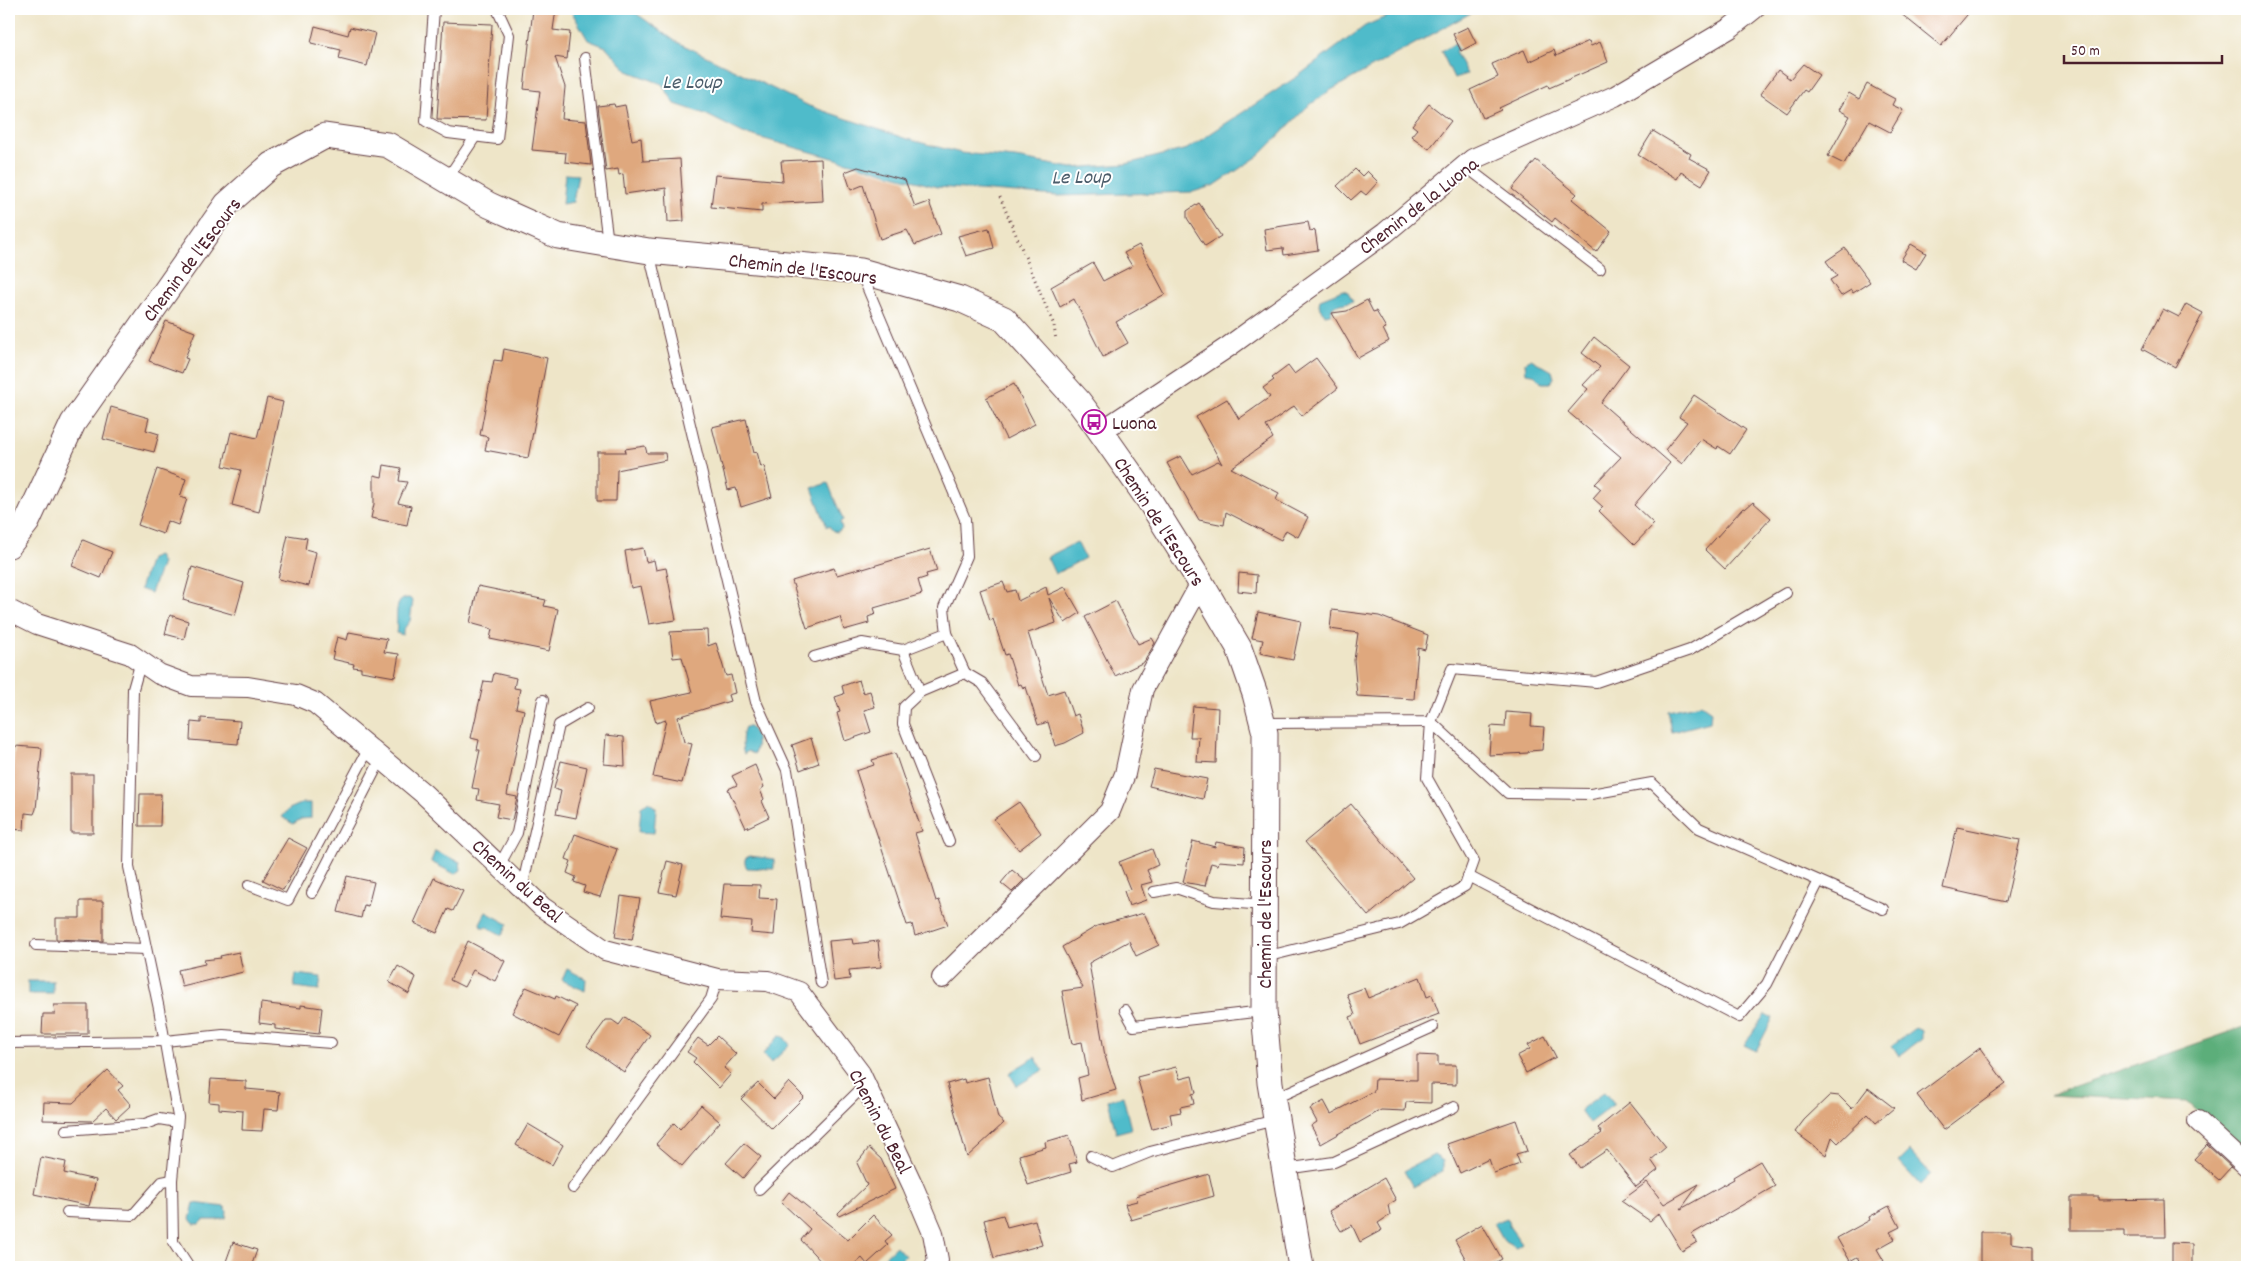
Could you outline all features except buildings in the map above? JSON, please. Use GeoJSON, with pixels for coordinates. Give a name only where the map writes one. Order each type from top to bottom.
{"type":"FeatureCollection","features":[{"type":"Feature","properties":{"kind":"street","name":"Chemin de la Luona"},"geometry":{"type":"LineString","coordinates":[[1100,432],[1228,347],[1377,238],[1473,160],[1615,96],[1730,28],[1754,9]]}},
{"type":"Feature","properties":{"kind":"street","name":"Chemin de l'Escours"},"geometry":{"type":"LineString","coordinates":[[9,545],[27,522],[73,423],[227,204],[271,165],[325,136],[388,145],[489,205],[558,236],[649,251],[861,272],[960,299],[1004,318],[1079,402],[1151,503],[1239,648],[1265,732],[1264,1011],[1275,1109],[1301,1267]]}},
{"type":"Feature","properties":{"kind":"street"},"geometry":{"type":"LineString","coordinates":[[942,978],[1110,811],[1125,774],[1143,689],[1201,584]]}},
{"type":"Feature","properties":{"kind":"street","name":"Chemin du Beal"},"geometry":{"type":"LineString","coordinates":[[9,610],[37,624],[130,654],[158,674],[191,686],[248,687],[296,695],[315,703],[424,794],[542,907],[605,950],[717,979],[768,981],[798,992],[860,1073],[933,1233],[938,1260],[935,1267]]}},
{"type":"Feature","properties":{"kind":"street"},"geometry":{"type":"LineString","coordinates":[[2198,1121],[2247,1166]]}},
{"type":"Feature","properties":{"kind":"lane"},"geometry":{"type":"LineString","coordinates":[[434,9],[426,121],[448,132],[497,139],[509,35],[497,9]]}},
{"type":"Feature","properties":{"kind":"lane"},"geometry":{"type":"LineString","coordinates":[[585,58],[608,244]]}},
{"type":"Feature","properties":{"kind":"lane"},"geometry":{"type":"LineString","coordinates":[[446,179],[476,137]]}},
{"type":"Feature","properties":{"kind":"lane"},"geometry":{"type":"LineString","coordinates":[[1465,166],[1600,269]]}},
{"type":"Feature","properties":{"kind":"lane"},"geometry":{"type":"LineString","coordinates":[[649,251],[756,702],[787,770],[821,983]]}},
{"type":"Feature","properties":{"kind":"lane"},"geometry":{"type":"LineString","coordinates":[[861,272],[965,519],[967,556],[944,608],[947,633],[965,673],[982,683],[1036,756]]}},
{"type":"Feature","properties":{"kind":"lane"},"geometry":{"type":"LineString","coordinates":[[1264,957],[1399,924],[1465,886],[1474,861],[1427,778],[1430,722],[1452,669],[1596,682],[1690,650],[1786,593]]}},
{"type":"Feature","properties":{"kind":"lane"},"geometry":{"type":"LineString","coordinates":[[814,657],[862,643],[903,650],[947,633]]}},
{"type":"Feature","properties":{"kind":"lane"},"geometry":{"type":"LineString","coordinates":[[903,650],[920,692]]}},
{"type":"Feature","properties":{"kind":"lane"},"geometry":{"type":"LineString","coordinates":[[140,662],[133,689],[129,867],[164,1041],[178,1122],[172,1180],[173,1242],[188,1264]]}},
{"type":"Feature","properties":{"kind":"lane"},"geometry":{"type":"LineString","coordinates":[[949,841],[903,724],[904,707],[920,692],[965,673]]}},
{"type":"Feature","properties":{"kind":"lane"},"geometry":{"type":"LineString","coordinates":[[499,866],[517,833],[543,700]]}},
{"type":"Feature","properties":{"kind":"lane"},"geometry":{"type":"LineString","coordinates":[[522,888],[559,725],[588,708]]}},
{"type":"Feature","properties":{"kind":"lane"},"geometry":{"type":"LineString","coordinates":[[1262,723],[1430,722],[1508,793],[1591,794],[1652,783],[1699,828],[1883,909]]}},
{"type":"Feature","properties":{"kind":"lane"},"geometry":{"type":"LineString","coordinates":[[249,885],[288,900],[375,754]]}},
{"type":"Feature","properties":{"kind":"lane"},"geometry":{"type":"LineString","coordinates":[[312,892],[375,754]]}},
{"type":"Feature","properties":{"kind":"lane"},"geometry":{"type":"LineString","coordinates":[[1468,876],[1739,1018],[1767,984],[1819,881]]}},
{"type":"Feature","properties":{"kind":"lane"},"geometry":{"type":"LineString","coordinates":[[1154,892],[1176,888],[1214,902],[1264,905]]}},
{"type":"Feature","properties":{"kind":"lane"},"geometry":{"type":"LineString","coordinates":[[36,945],[146,950]]}},
{"type":"Feature","properties":{"kind":"lane"},"geometry":{"type":"LineString","coordinates":[[573,1188],[711,999],[717,979]]}},
{"type":"Feature","properties":{"kind":"lane"},"geometry":{"type":"LineString","coordinates":[[1125,1010],[1134,1026],[1264,1011]]}},
{"type":"Feature","properties":{"kind":"lane"},"geometry":{"type":"LineString","coordinates":[[1092,1156],[1112,1167],[1275,1109],[1433,1027]]}},
{"type":"Feature","properties":{"kind":"lane"},"geometry":{"type":"LineString","coordinates":[[9,1043],[164,1041],[223,1036],[331,1044]]}},
{"type":"Feature","properties":{"kind":"lane"},"geometry":{"type":"LineString","coordinates":[[759,1189],[865,1085]]}},
{"type":"Feature","properties":{"kind":"lane"},"geometry":{"type":"LineString","coordinates":[[1285,1169],[1334,1162],[1454,1107]]}},
{"type":"Feature","properties":{"kind":"lane"},"geometry":{"type":"LineString","coordinates":[[66,1130],[145,1124],[159,1120],[178,1122]]}},
{"type":"Feature","properties":{"kind":"lane"},"geometry":{"type":"LineString","coordinates":[[67,1212],[132,1215],[162,1182],[172,1180]]}},
{"type":"Feature","properties":{"kind":"path"},"geometry":{"type":"LineString","coordinates":[[1000,197],[1054,326],[1056,345]]}},
{"type":"Feature","properties":{"kind":"green space"},"geometry":{"type":"Polygon","coordinates":[[[2247,1026],[2247,1154],[2187,1102],[2049,1095],[2247,1026]]]}},
{"type":"Feature","properties":{"kind":"water","name":"Le Loup"},"geometry":{"type":"Polygon","coordinates":[[[570,9],[630,9],[675,41],[809,106],[907,139],[961,153],[1015,158],[1072,168],[1126,164],[1187,149],[1298,76],[1365,26],[1404,9],[1478,9],[1331,90],[1307,107],[1260,155],[1215,185],[1193,192],[1058,196],[937,187],[743,133],[705,114],[675,104],[662,84],[628,71],[606,47],[588,40],[570,9]]]}},
{"type":"Feature","properties":{"kind":"water"},"geometry":{"type":"Polygon","coordinates":[[[1455,44],[1458,49],[1455,51],[1467,74],[1454,78],[1441,51],[1455,44]]]}},
{"type":"Feature","properties":{"kind":"water"},"geometry":{"type":"Polygon","coordinates":[[[565,174],[578,175],[573,202],[562,204],[565,174]]]}},
{"type":"Feature","properties":{"kind":"water"},"geometry":{"type":"Polygon","coordinates":[[[1343,290],[1348,292],[1353,301],[1333,306],[1330,314],[1325,315],[1319,305],[1320,299],[1343,290]]]}},
{"type":"Feature","properties":{"kind":"water"},"geometry":{"type":"Polygon","coordinates":[[[1531,359],[1552,371],[1554,378],[1550,383],[1542,383],[1533,374],[1526,373],[1525,363],[1531,359]]]}},
{"type":"Feature","properties":{"kind":"water"},"geometry":{"type":"Polygon","coordinates":[[[828,483],[843,520],[840,522],[842,529],[837,532],[833,531],[829,526],[827,527],[812,488],[828,483]]]}},
{"type":"Feature","properties":{"kind":"water"},"geometry":{"type":"Polygon","coordinates":[[[1077,542],[1085,558],[1055,574],[1047,557],[1077,542]]]}},
{"type":"Feature","properties":{"kind":"water"},"geometry":{"type":"Polygon","coordinates":[[[158,556],[162,563],[151,593],[140,589],[150,559],[158,556]]]}},
{"type":"Feature","properties":{"kind":"water"},"geometry":{"type":"Polygon","coordinates":[[[409,598],[413,601],[410,621],[403,630],[403,635],[396,633],[397,611],[400,602],[403,599],[409,598]]]}},
{"type":"Feature","properties":{"kind":"water"},"geometry":{"type":"Polygon","coordinates":[[[1701,704],[1711,711],[1710,722],[1672,732],[1668,711],[1701,704]]]}},
{"type":"Feature","properties":{"kind":"water"},"geometry":{"type":"Polygon","coordinates":[[[745,727],[750,727],[755,736],[754,754],[748,751],[744,754],[743,751],[742,740],[745,727]]]}},
{"type":"Feature","properties":{"kind":"water"},"geometry":{"type":"Polygon","coordinates":[[[649,802],[656,808],[654,833],[639,832],[641,807],[649,802]]]}},
{"type":"Feature","properties":{"kind":"water"},"geometry":{"type":"Polygon","coordinates":[[[303,803],[311,803],[311,818],[301,819],[293,824],[282,817],[289,809],[303,803]]]}},
{"type":"Feature","properties":{"kind":"water"},"geometry":{"type":"Polygon","coordinates":[[[435,851],[460,862],[461,870],[455,874],[431,862],[435,851]]]}},
{"type":"Feature","properties":{"kind":"water"},"geometry":{"type":"Polygon","coordinates":[[[749,856],[774,859],[774,869],[747,868],[745,859],[749,856]]]}},
{"type":"Feature","properties":{"kind":"water"},"geometry":{"type":"Polygon","coordinates":[[[486,912],[508,924],[502,935],[487,927],[481,927],[480,923],[486,912]]]}},
{"type":"Feature","properties":{"kind":"water"},"geometry":{"type":"Polygon","coordinates":[[[567,969],[586,979],[585,991],[562,980],[567,969]]]}},
{"type":"Feature","properties":{"kind":"water"},"geometry":{"type":"Polygon","coordinates":[[[296,974],[321,977],[319,990],[294,987],[296,974]]]}},
{"type":"Feature","properties":{"kind":"water"},"geometry":{"type":"Polygon","coordinates":[[[28,981],[53,981],[53,994],[28,994],[28,981]]]}},
{"type":"Feature","properties":{"kind":"water"},"geometry":{"type":"Polygon","coordinates":[[[1765,1014],[1773,1018],[1756,1051],[1744,1045],[1765,1014]]]}},
{"type":"Feature","properties":{"kind":"water"},"geometry":{"type":"Polygon","coordinates":[[[1915,1028],[1922,1031],[1922,1039],[1899,1056],[1892,1045],[1915,1028]]]}},
{"type":"Feature","properties":{"kind":"water"},"geometry":{"type":"Polygon","coordinates":[[[779,1036],[784,1037],[790,1045],[771,1063],[763,1054],[779,1036]]]}},
{"type":"Feature","properties":{"kind":"water"},"geometry":{"type":"Polygon","coordinates":[[[1035,1057],[1043,1070],[1017,1086],[1009,1073],[1035,1057]]]}},
{"type":"Feature","properties":{"kind":"water"},"geometry":{"type":"Polygon","coordinates":[[[1604,1092],[1614,1104],[1589,1123],[1580,1110],[1604,1092]]]}},
{"type":"Feature","properties":{"kind":"water"},"geometry":{"type":"Polygon","coordinates":[[[1123,1096],[1131,1129],[1116,1133],[1108,1100],[1123,1096]]]}},
{"type":"Feature","properties":{"kind":"water"},"geometry":{"type":"Polygon","coordinates":[[[1910,1151],[1931,1174],[1920,1185],[1899,1162],[1910,1151]]]}},
{"type":"Feature","properties":{"kind":"water"},"geometry":{"type":"Polygon","coordinates":[[[1434,1155],[1443,1161],[1443,1171],[1413,1187],[1404,1171],[1434,1155]]]}},
{"type":"Feature","properties":{"kind":"water"},"geometry":{"type":"Polygon","coordinates":[[[194,1203],[225,1207],[227,1212],[226,1218],[204,1220],[200,1224],[194,1224],[190,1219],[194,1203]]]}},
{"type":"Feature","properties":{"kind":"water"},"geometry":{"type":"Polygon","coordinates":[[[1507,1218],[1509,1226],[1522,1244],[1516,1248],[1505,1242],[1494,1223],[1507,1218]]]}},
{"type":"Feature","properties":{"kind":"water"},"geometry":{"type":"Polygon","coordinates":[[[896,1246],[905,1256],[893,1267],[878,1267],[876,1265],[896,1246]]]}},
{"type":"Feature","properties":{"kind":"place","name":"Luona"},"geometry":{"type":"Point","coordinates":[1094,422]}}]}
